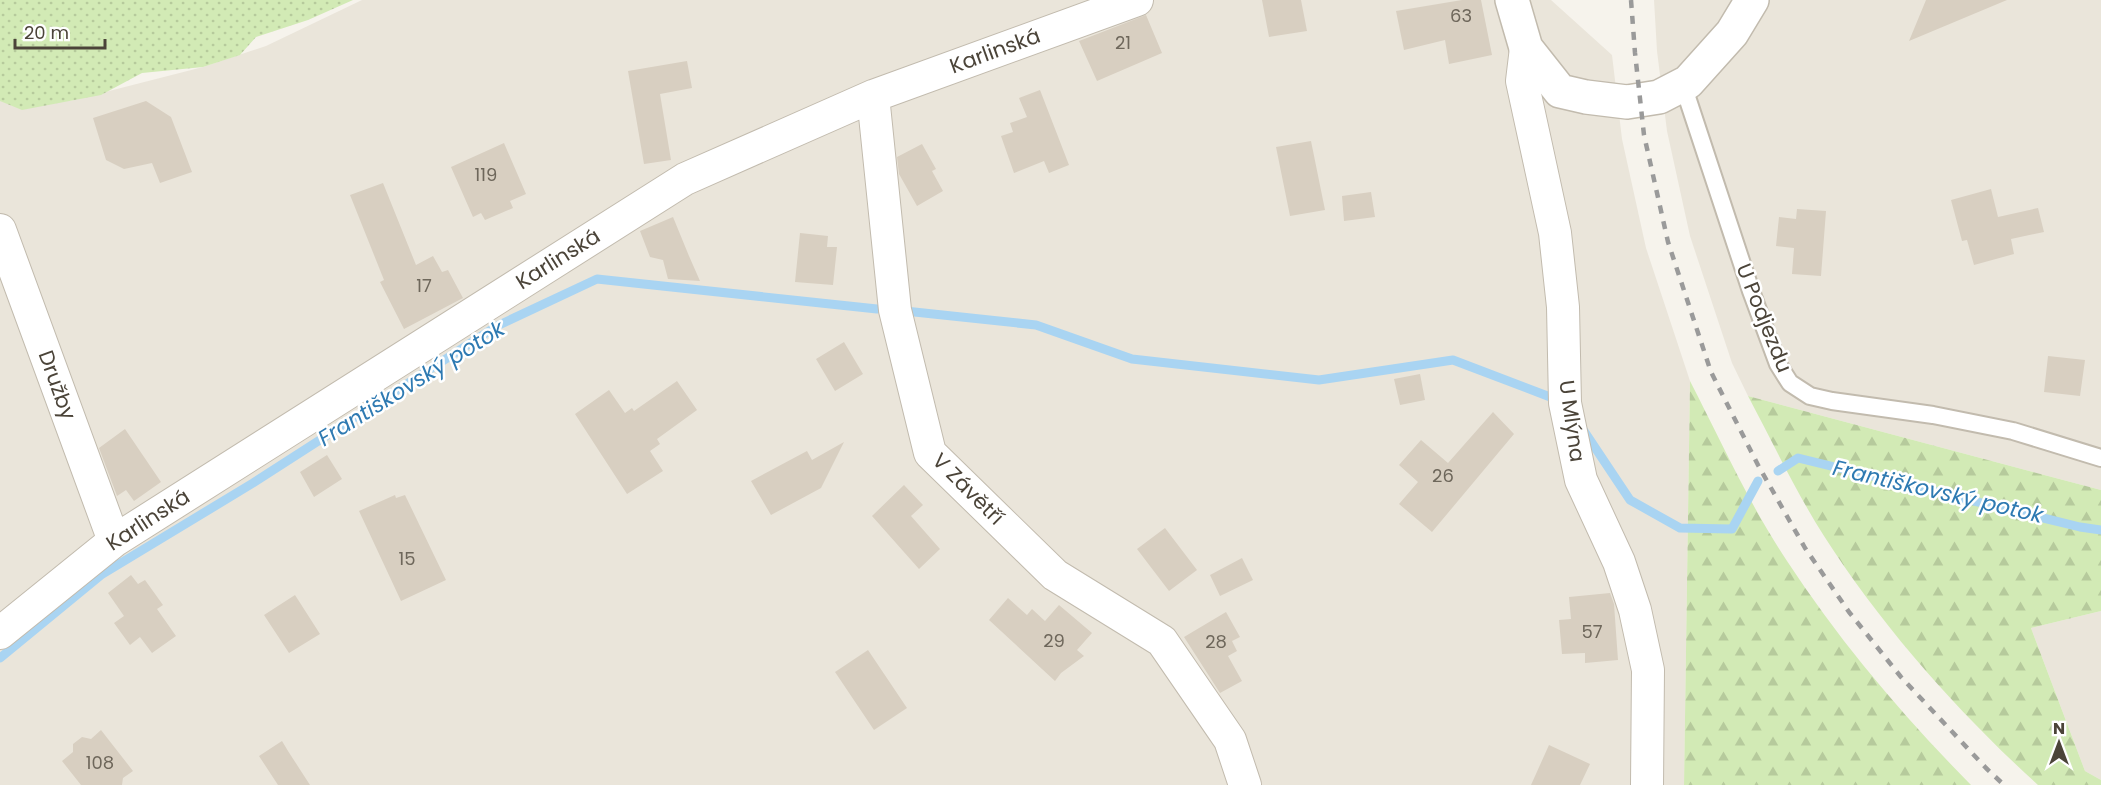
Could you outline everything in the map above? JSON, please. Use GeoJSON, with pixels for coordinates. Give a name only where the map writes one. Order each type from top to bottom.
{"type":"FeatureCollection","features":[{"type":"Feature","properties":{"kind":"street","name":"Karlinská"},"geometry":{"type":"LineString","coordinates":[[0,633],[114,541],[685,179],[873,96],[1137,0]]}},
{"type":"Feature","properties":{"kind":"street"},"geometry":{"type":"LineString","coordinates":[[1512,0],[1526,48],[1560,91],[1628,102],[1659,97],[1688,82],[1732,33],[1752,0]]}},
{"type":"Feature","properties":{"kind":"street","name":"U Mlýna"},"geometry":{"type":"LineString","coordinates":[[1526,48],[1522,81],[1555,234],[1563,307],[1566,402],[1581,480],[1618,562],[1635,610],[1648,670],[1647,785]]}},
{"type":"Feature","properties":{"kind":"street","name":"V Závětří"},"geometry":{"type":"LineString","coordinates":[[873,96],[895,310],[930,453],[1055,575],[1162,641],[1230,740],[1245,785]]}},
{"type":"Feature","properties":{"kind":"street","name":"Družby"},"geometry":{"type":"LineString","coordinates":[[0,230],[114,541]]}},
{"type":"Feature","properties":{"kind":"lane","name":"U Podjezdu"},"geometry":{"type":"LineString","coordinates":[[1683,85],[1751,291],[1778,364],[1790,383],[1810,396],[2013,431],[2101,458]]}},
{"type":"Feature","properties":{"kind":"shaded area"},"geometry":{"type":"Polygon","coordinates":[[[362,0],[1551,0],[1612,55],[1622,139],[1646,248],[1690,381],[1684,785],[0,785],[0,100],[70,101],[203,67],[266,46],[362,0]]]}},
{"type":"Feature","properties":{"kind":"shaded area"},"geometry":{"type":"Polygon","coordinates":[[[1654,0],[2101,0],[2101,490],[1748,396],[1732,363],[1690,236],[1667,131],[1657,51],[1654,0]]]}},
{"type":"Feature","properties":{"kind":"shaded area"},"geometry":{"type":"Polygon","coordinates":[[[2101,611],[2101,780],[2085,771],[2031,628],[2101,611]]]}},
{"type":"Feature","properties":{"kind":"green space"},"geometry":{"type":"Polygon","coordinates":[[[0,0],[353,0],[308,20],[256,37],[240,55],[203,67],[142,73],[101,95],[22,110],[0,101],[0,0]]]}},
{"type":"Feature","properties":{"kind":"green space"},"geometry":{"type":"Polygon","coordinates":[[[1690,381],[1760,517],[1807,591],[1873,678],[1971,785],[1684,785],[1690,381]]]}},
{"type":"Feature","properties":{"kind":"green space"},"geometry":{"type":"Polygon","coordinates":[[[1748,396],[2101,490],[2101,611],[2031,628],[2085,771],[2101,780],[2101,785],[2038,785],[1979,728],[1923,668],[1871,603],[1824,536],[1748,396]]]}},
{"type":"Feature","properties":{"kind":"building"},"geometry":{"type":"Polygon","coordinates":[[[1262,0],[1301,0],[1307,31],[1269,37],[1262,0]]]}},
{"type":"Feature","properties":{"kind":"building"},"geometry":{"type":"Polygon","coordinates":[[[1462,0],[1481,0],[1492,55],[1449,64],[1445,40],[1404,50],[1396,11],[1462,0]]]}},
{"type":"Feature","properties":{"kind":"building"},"geometry":{"type":"Polygon","coordinates":[[[1926,0],[2007,0],[1909,41],[1926,0]]]}},
{"type":"Feature","properties":{"kind":"building"},"geometry":{"type":"Polygon","coordinates":[[[1146,15],[1162,53],[1097,81],[1079,41],[1146,15]]]}},
{"type":"Feature","properties":{"kind":"building"},"geometry":{"type":"Polygon","coordinates":[[[687,61],[692,88],[660,94],[671,160],[644,164],[628,71],[687,61]]]}},
{"type":"Feature","properties":{"kind":"building"},"geometry":{"type":"Polygon","coordinates":[[[1040,90],[1069,165],[1049,173],[1044,161],[1014,173],[1001,136],[1013,132],[1010,123],[1027,117],[1019,98],[1040,90]]]}},
{"type":"Feature","properties":{"kind":"building"},"geometry":{"type":"Polygon","coordinates":[[[146,101],[171,117],[192,172],[160,183],[152,163],[124,169],[106,160],[93,118],[146,101]]]}},
{"type":"Feature","properties":{"kind":"building"},"geometry":{"type":"Polygon","coordinates":[[[1311,141],[1325,210],[1290,216],[1276,147],[1311,141]]]}},
{"type":"Feature","properties":{"kind":"building"},"geometry":{"type":"Polygon","coordinates":[[[504,143],[526,194],[510,201],[513,208],[485,220],[481,213],[473,217],[451,167],[504,143]]]}},
{"type":"Feature","properties":{"kind":"building"},"geometry":{"type":"Polygon","coordinates":[[[922,144],[936,169],[932,171],[943,191],[917,206],[899,174],[897,157],[922,144]]]}},
{"type":"Feature","properties":{"kind":"building"},"geometry":{"type":"Polygon","coordinates":[[[383,183],[416,265],[433,256],[442,272],[448,270],[463,298],[404,329],[380,282],[384,280],[350,195],[383,183]]]}},
{"type":"Feature","properties":{"kind":"building"},"geometry":{"type":"Polygon","coordinates":[[[1991,189],[1998,217],[2038,208],[2044,232],[2011,239],[2014,254],[1974,265],[1967,240],[1962,241],[1951,200],[1991,189]]]}},
{"type":"Feature","properties":{"kind":"building"},"geometry":{"type":"Polygon","coordinates":[[[1371,192],[1375,217],[1344,221],[1342,196],[1371,192]]]}},
{"type":"Feature","properties":{"kind":"building"},"geometry":{"type":"Polygon","coordinates":[[[1797,209],[1826,211],[1821,276],[1792,274],[1794,248],[1776,246],[1779,217],[1796,219],[1797,209]]]}},
{"type":"Feature","properties":{"kind":"building"},"geometry":{"type":"Polygon","coordinates":[[[673,217],[700,281],[668,279],[663,260],[650,257],[640,231],[673,217]]]}},
{"type":"Feature","properties":{"kind":"building"},"geometry":{"type":"Polygon","coordinates":[[[800,233],[828,236],[827,247],[837,247],[833,285],[795,282],[800,233]]]}},
{"type":"Feature","properties":{"kind":"building"},"geometry":{"type":"Polygon","coordinates":[[[844,342],[863,374],[835,391],[816,359],[844,342]]]}},
{"type":"Feature","properties":{"kind":"building"},"geometry":{"type":"Polygon","coordinates":[[[2048,356],[2085,360],[2080,396],[2044,392],[2048,356]]]}},
{"type":"Feature","properties":{"kind":"building"},"geometry":{"type":"Polygon","coordinates":[[[1420,374],[1425,400],[1400,405],[1394,379],[1420,374]]]}},
{"type":"Feature","properties":{"kind":"building"},"geometry":{"type":"Polygon","coordinates":[[[677,381],[697,410],[657,439],[660,444],[650,451],[663,471],[627,494],[575,414],[609,390],[625,413],[632,408],[634,411],[677,381]]]}},
{"type":"Feature","properties":{"kind":"building"},"geometry":{"type":"Polygon","coordinates":[[[1493,412],[1514,434],[1432,532],[1399,504],[1418,482],[1399,465],[1421,440],[1448,463],[1493,412]]]}},
{"type":"Feature","properties":{"kind":"building"},"geometry":{"type":"Polygon","coordinates":[[[125,429],[161,482],[134,501],[126,490],[117,496],[99,448],[125,429]]]}},
{"type":"Feature","properties":{"kind":"building"},"geometry":{"type":"Polygon","coordinates":[[[844,442],[821,488],[771,515],[751,481],[807,451],[812,460],[844,442]]]}},
{"type":"Feature","properties":{"kind":"building"},"geometry":{"type":"Polygon","coordinates":[[[327,455],[342,479],[314,497],[300,472],[327,455]]]}},
{"type":"Feature","properties":{"kind":"building"},"geometry":{"type":"Polygon","coordinates":[[[904,485],[923,505],[911,516],[940,549],[919,569],[872,516],[904,485]]]}},
{"type":"Feature","properties":{"kind":"building"},"geometry":{"type":"Polygon","coordinates":[[[395,495],[396,498],[405,495],[446,580],[401,601],[359,511],[395,495]]]}},
{"type":"Feature","properties":{"kind":"building"},"geometry":{"type":"Polygon","coordinates":[[[1165,528],[1197,570],[1169,591],[1137,549],[1165,528]]]}},
{"type":"Feature","properties":{"kind":"building"},"geometry":{"type":"Polygon","coordinates":[[[1242,558],[1253,580],[1220,596],[1210,575],[1242,558]]]}},
{"type":"Feature","properties":{"kind":"building"},"geometry":{"type":"Polygon","coordinates":[[[131,575],[138,584],[145,580],[163,605],[157,609],[176,636],[152,653],[140,637],[130,645],[114,623],[124,616],[108,593],[131,575]]]}},
{"type":"Feature","properties":{"kind":"building"},"geometry":{"type":"Polygon","coordinates":[[[1610,593],[1614,604],[1618,660],[1585,663],[1585,653],[1562,654],[1559,620],[1571,619],[1569,597],[1610,593]]]}},
{"type":"Feature","properties":{"kind":"building"},"geometry":{"type":"Polygon","coordinates":[[[295,595],[320,634],[289,653],[264,615],[295,595]]]}},
{"type":"Feature","properties":{"kind":"building"},"geometry":{"type":"Polygon","coordinates":[[[1008,598],[1027,615],[1032,609],[1045,621],[1059,605],[1092,633],[1077,650],[1084,656],[1061,673],[1055,681],[989,620],[1008,598]]]}},
{"type":"Feature","properties":{"kind":"building"},"geometry":{"type":"Polygon","coordinates":[[[1226,612],[1240,637],[1232,641],[1237,651],[1228,656],[1242,681],[1220,693],[1184,637],[1226,612]]]}},
{"type":"Feature","properties":{"kind":"building"},"geometry":{"type":"Polygon","coordinates":[[[868,650],[907,708],[874,730],[835,672],[868,650]]]}},
{"type":"Feature","properties":{"kind":"building"},"geometry":{"type":"Polygon","coordinates":[[[101,730],[133,771],[123,778],[122,785],[81,785],[62,761],[73,752],[73,744],[82,737],[91,739],[101,730]]]}},
{"type":"Feature","properties":{"kind":"building"},"geometry":{"type":"Polygon","coordinates":[[[282,741],[310,785],[278,785],[259,756],[282,741]]]}},
{"type":"Feature","properties":{"kind":"building"},"geometry":{"type":"Polygon","coordinates":[[[1549,745],[1590,764],[1580,785],[1531,785],[1549,745]]]}},
{"type":"Feature","properties":{"kind":"waterway","name":"Františkovský potok"},"geometry":{"type":"LineString","coordinates":[[0,658],[101,575],[253,483],[497,326],[597,279],[877,309]]}},
{"type":"Feature","properties":{"kind":"waterway","name":"Františkovský potok"},"geometry":{"type":"LineString","coordinates":[[905,311],[1036,325],[1132,359],[1319,380],[1453,360],[1558,400]]}},
{"type":"Feature","properties":{"kind":"waterway","name":"Františkovský potok"},"geometry":{"type":"LineString","coordinates":[[1582,428],[1630,500],[1680,528],[1732,529],[1758,481]]}},
{"type":"Feature","properties":{"kind":"waterway","name":"Františkovský potok"},"geometry":{"type":"LineString","coordinates":[[1778,471],[1798,458],[2080,527],[2101,530]]}},
{"type":"Feature","properties":{"kind":"railway"},"geometry":{"type":"LineString","coordinates":[[1631,0],[1644,135],[1668,242],[1711,372],[1758,465],[1805,548],[1849,612],[1901,677],[2004,785]]}}]}
